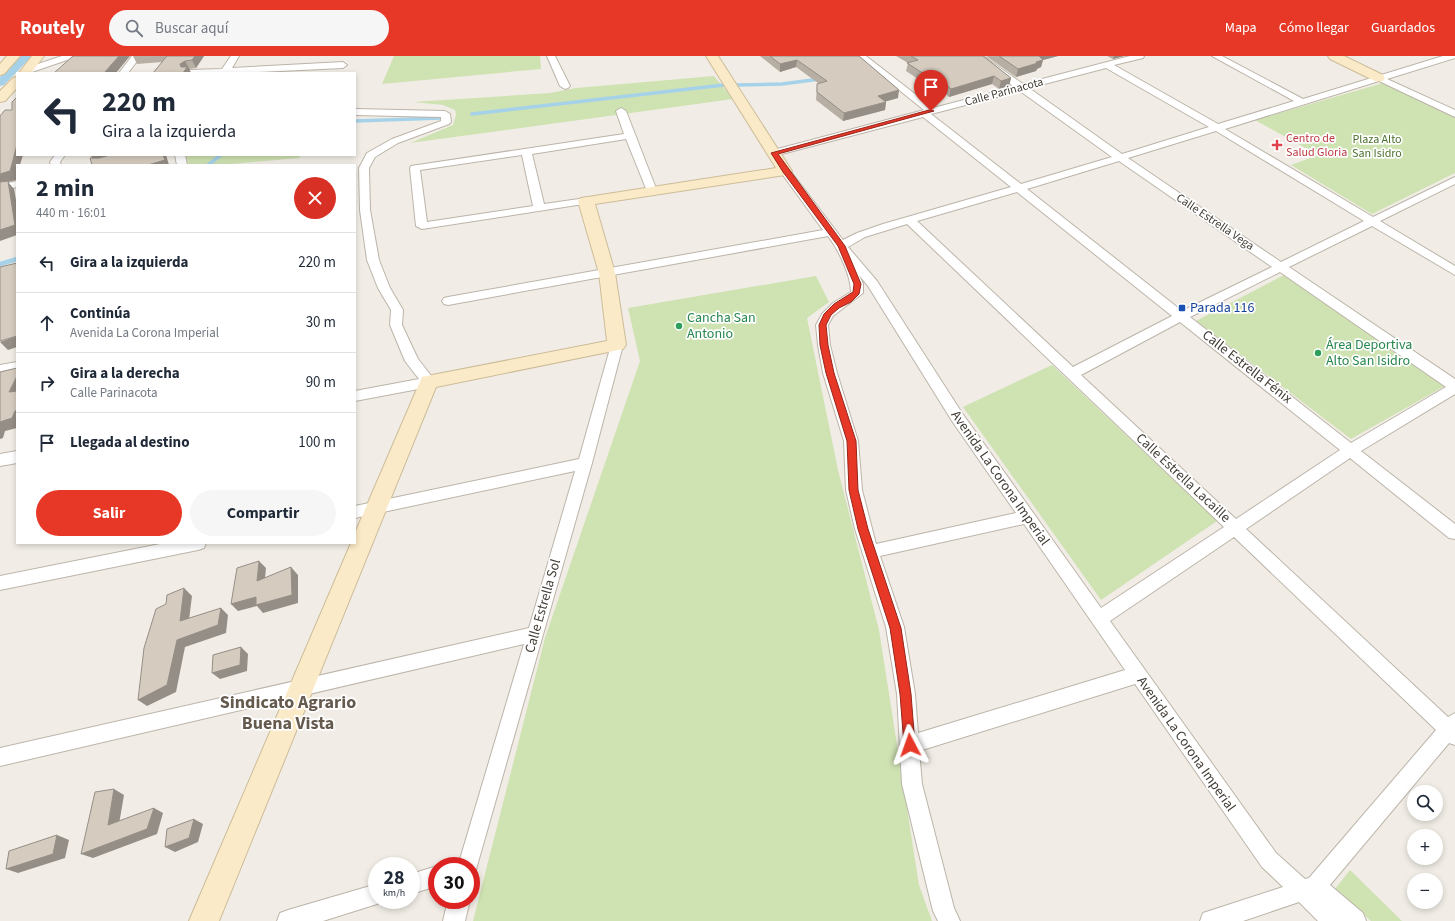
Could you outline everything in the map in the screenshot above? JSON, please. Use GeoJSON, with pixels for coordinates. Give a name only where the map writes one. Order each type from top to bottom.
{"type":"FeatureCollection","features":[{"type":"Feature","properties":{"kind":"street"},"geometry":{"type":"LineString","coordinates":[[1,69],[14,56]]}},
{"type":"Feature","properties":{"kind":"street"},"geometry":{"type":"LineString","coordinates":[[26,72],[38,56]]}},
{"type":"Feature","properties":{"kind":"street"},"geometry":{"type":"LineString","coordinates":[[26,72],[70,56]]}},
{"type":"Feature","properties":{"kind":"street"},"geometry":{"type":"LineString","coordinates":[[124,72],[137,56]]}},
{"type":"Feature","properties":{"kind":"street"},"geometry":{"type":"LineString","coordinates":[[225,72],[235,56]]}},
{"type":"Feature","properties":{"kind":"street"},"geometry":{"type":"LineString","coordinates":[[225,72],[341,69],[347,56]]}},
{"type":"Feature","properties":{"kind":"street"},"geometry":{"type":"LineString","coordinates":[[551,56],[565,86]]}},
{"type":"Feature","properties":{"kind":"street","name":"Avenida La Corona Imperial"},"geometry":{"type":"LineString","coordinates":[[712,56],[786,171],[831,232],[873,284],[957,417],[1099,618],[1137,675],[1269,860],[1309,888]]}},
{"type":"Feature","properties":{"kind":"street","name":"Calle Estrella Fénix"},"geometry":{"type":"LineString","coordinates":[[861,56],[1020,188],[1455,533]]}},
{"type":"Feature","properties":{"kind":"street","name":"Calle Estrella Vega"},"geometry":{"type":"LineString","coordinates":[[977,56],[1121,158],[1455,387]]}},
{"type":"Feature","properties":{"kind":"street"},"geometry":{"type":"LineString","coordinates":[[1098,56],[1455,271]]}},
{"type":"Feature","properties":{"kind":"street","name":"Calle Parinacota"},"geometry":{"type":"LineString","coordinates":[[774,153],[1140,56]]}},
{"type":"Feature","properties":{"kind":"street"},"geometry":{"type":"LineString","coordinates":[[1216,56],[1302,102]]}},
{"type":"Feature","properties":{"kind":"street"},"geometry":{"type":"LineString","coordinates":[[1334,56],[1455,114]]}},
{"type":"Feature","properties":{"kind":"street"},"geometry":{"type":"LineString","coordinates":[[949,921],[944,911],[912,784],[906,694],[896,628],[863,529],[854,490],[851,441],[830,373],[824,345],[822,325],[828,314],[836,306],[848,300],[857,293],[857,284],[842,246],[861,235],[909,220],[1121,158],[1453,56]]}},
{"type":"Feature","properties":{"kind":"street"},"geometry":{"type":"LineString","coordinates":[[0,98],[16,82]]}},
{"type":"Feature","properties":{"kind":"street"},"geometry":{"type":"LineString","coordinates":[[621,111],[652,191]]}},
{"type":"Feature","properties":{"kind":"street"},"geometry":{"type":"LineString","coordinates":[[356,112],[445,114],[446,122],[395,141],[371,155],[364,168],[365,210],[373,260],[384,288],[397,310],[396,325],[412,361],[430,382]]}},
{"type":"Feature","properties":{"kind":"street"},"geometry":{"type":"LineString","coordinates":[[630,136],[415,168],[422,226],[786,171]]}},
{"type":"Feature","properties":{"kind":"street"},"geometry":{"type":"LineString","coordinates":[[526,152],[539,208]]}},
{"type":"Feature","properties":{"kind":"street"},"geometry":{"type":"LineString","coordinates":[[1072,374],[1280,266],[1454,182]]}},
{"type":"Feature","properties":{"kind":"street"},"geometry":{"type":"LineString","coordinates":[[0,188],[16,184]]}},
{"type":"Feature","properties":{"kind":"street"},"geometry":{"type":"LineString","coordinates":[[356,396],[616,345],[607,273],[586,201]]}},
{"type":"Feature","properties":{"kind":"street","name":"Calle Estrella Lacaille"},"geometry":{"type":"LineString","coordinates":[[909,220],[1452,729]]}},
{"type":"Feature","properties":{"kind":"street"},"geometry":{"type":"LineString","coordinates":[[448,301],[831,232]]}},
{"type":"Feature","properties":{"kind":"street","name":"Calle Estrella Sol"},"geometry":{"type":"LineString","coordinates":[[471,857],[586,463],[616,345]]}},
{"type":"Feature","properties":{"kind":"street"},"geometry":{"type":"LineString","coordinates":[[0,370],[16,367]]}},
{"type":"Feature","properties":{"kind":"street"},"geometry":{"type":"LineString","coordinates":[[356,537],[366,509],[430,382]]}},
{"type":"Feature","properties":{"kind":"street"},"geometry":{"type":"LineString","coordinates":[[1099,618],[1234,526],[1350,450],[1455,387]]}},
{"type":"Feature","properties":{"kind":"street"},"geometry":{"type":"LineString","coordinates":[[0,460],[16,457]]}},
{"type":"Feature","properties":{"kind":"street"},"geometry":{"type":"LineString","coordinates":[[366,509],[586,463]]}},
{"type":"Feature","properties":{"kind":"street"},"geometry":{"type":"LineString","coordinates":[[870,552],[1027,517]]}},
{"type":"Feature","properties":{"kind":"street"},"geometry":{"type":"LineString","coordinates":[[0,583],[193,544]]}},
{"type":"Feature","properties":{"kind":"street"},"geometry":{"type":"LineString","coordinates":[[204,921],[302,687],[353,544]]}},
{"type":"Feature","properties":{"kind":"street"},"geometry":{"type":"LineString","coordinates":[[0,757],[535,634]]}},
{"type":"Feature","properties":{"kind":"street"},"geometry":{"type":"LineString","coordinates":[[910,745],[1137,675]]}},
{"type":"Feature","properties":{"kind":"street"},"geometry":{"type":"LineString","coordinates":[[1211,921],[1309,888],[1452,729]]}},
{"type":"Feature","properties":{"kind":"street"},"geometry":{"type":"LineString","coordinates":[[1309,888],[1333,921]]}},
{"type":"Feature","properties":{"kind":"street"},"geometry":{"type":"LineString","coordinates":[[1309,888],[1356,921]]}},
{"type":"Feature","properties":{"kind":"street"},"geometry":{"type":"LineString","coordinates":[[288,921],[368,897]]}},
{"type":"Feature","properties":{"kind":"street"},"geometry":{"type":"LineString","coordinates":[[454,921],[457,909]]}},
{"type":"Feature","properties":{"kind":"green space"},"geometry":{"type":"Polygon","coordinates":[[[394,56],[540,56],[541,69],[382,84],[394,56]]]}},
{"type":"Feature","properties":{"kind":"green space"},"geometry":{"type":"Polygon","coordinates":[[[714,76],[733,99],[410,143],[453,125],[456,115],[455,110],[443,105],[413,102],[550,93],[576,88],[714,76]]]}},
{"type":"Feature","properties":{"kind":"green space","name":"Plaza Alto San Isidro"},"geometry":{"type":"Polygon","coordinates":[[[1383,83],[1455,117],[1455,173],[1372,214],[1291,165],[1318,155],[1255,120],[1383,83]]]}},
{"type":"Feature","properties":{"kind":"green space"},"geometry":{"type":"Polygon","coordinates":[[[185,156],[300,156],[299,158],[231,164],[189,164],[185,156]]]}},
{"type":"Feature","properties":{"kind":"green space","name":"Área Deportiva Alto San Isidro"},"geometry":{"type":"Polygon","coordinates":[[[1284,275],[1445,386],[1351,439],[1196,321],[1284,275]]]}},
{"type":"Feature","properties":{"kind":"green space"},"geometry":{"type":"Polygon","coordinates":[[[816,276],[829,302],[807,318],[838,470],[879,630],[919,885],[932,921],[473,921],[476,909],[480,909],[480,893],[545,638],[640,361],[628,308],[816,276]]]}},
{"type":"Feature","properties":{"kind":"green space"},"geometry":{"type":"Polygon","coordinates":[[[1052,365],[1217,521],[1101,600],[963,407],[1052,365]]]}},
{"type":"Feature","properties":{"kind":"green space"},"geometry":{"type":"Polygon","coordinates":[[[1350,870],[1402,921],[1371,921],[1335,889],[1350,870]]]}},
{"type":"Feature","properties":{"kind":"building"},"geometry":{"type":"Polygon","coordinates":[[[73,56],[119,56],[105,72],[55,72],[73,56]]]}},
{"type":"Feature","properties":{"kind":"building"},"geometry":{"type":"Polygon","coordinates":[[[167,56],[195,56],[192,60],[185,61],[180,64],[181,67],[187,67],[184,72],[154,72],[167,56]]]}},
{"type":"Feature","properties":{"kind":"building"},"geometry":{"type":"Polygon","coordinates":[[[770,56],[859,56],[899,90],[878,96],[886,102],[844,113],[817,92],[817,84],[827,81],[797,60],[780,64],[770,56]]]}},
{"type":"Feature","properties":{"kind":"building"},"geometry":{"type":"Polygon","coordinates":[[[911,56],[983,56],[1011,78],[1001,81],[994,76],[951,89],[939,79],[935,81],[907,63],[918,60],[911,56]]]}},
{"type":"Feature","properties":{"kind":"building"},"geometry":{"type":"Polygon","coordinates":[[[999,56],[1039,56],[1043,60],[1018,69],[999,56]]]}},
{"type":"Feature","properties":{"kind":"building"},"geometry":{"type":"Polygon","coordinates":[[[16,98],[16,149],[10,171],[0,174],[0,116],[5,110],[12,110],[12,102],[16,98]]]}},
{"type":"Feature","properties":{"kind":"building"},"geometry":{"type":"Polygon","coordinates":[[[106,156],[163,156],[165,160],[151,164],[92,164],[90,158],[106,156]]]}},
{"type":"Feature","properties":{"kind":"building"},"geometry":{"type":"Polygon","coordinates":[[[8,181],[15,225],[0,230],[0,182],[8,181]]]}},
{"type":"Feature","properties":{"kind":"building"},"geometry":{"type":"Polygon","coordinates":[[[16,263],[16,336],[0,341],[0,267],[16,263]]]}},
{"type":"Feature","properties":{"kind":"building"},"geometry":{"type":"Polygon","coordinates":[[[16,368],[16,378],[9,392],[16,391],[16,410],[12,418],[0,422],[0,372],[16,368]]]}},
{"type":"Feature","properties":{"kind":"building"},"geometry":{"type":"Polygon","coordinates":[[[259,561],[257,581],[291,567],[292,595],[256,605],[256,597],[231,604],[237,568],[259,561]]]}},
{"type":"Feature","properties":{"kind":"building"},"geometry":{"type":"Polygon","coordinates":[[[184,588],[180,621],[221,608],[218,625],[177,640],[167,685],[138,700],[144,648],[156,609],[166,604],[167,595],[184,588]]]}},
{"type":"Feature","properties":{"kind":"building"},"geometry":{"type":"Polygon","coordinates":[[[241,647],[240,665],[212,673],[213,655],[241,647]]]}},
{"type":"Feature","properties":{"kind":"building"},"geometry":{"type":"Polygon","coordinates":[[[114,789],[108,825],[154,808],[147,829],[81,854],[95,792],[114,789]]]}},
{"type":"Feature","properties":{"kind":"building"},"geometry":{"type":"Polygon","coordinates":[[[194,819],[189,838],[165,847],[167,829],[194,819]]]}},
{"type":"Feature","properties":{"kind":"building"},"geometry":{"type":"Polygon","coordinates":[[[57,835],[53,854],[6,869],[9,851],[57,835]]]}},
{"type":"Feature","properties":{"kind":"waterway"},"geometry":{"type":"LineString","coordinates":[[0,83],[27,56]]}},
{"type":"Feature","properties":{"kind":"waterway"},"geometry":{"type":"LineString","coordinates":[[737,85],[782,84],[820,79]]}},
{"type":"Feature","properties":{"kind":"waterway"},"geometry":{"type":"LineString","coordinates":[[472,114],[724,85]]}},
{"type":"Feature","properties":{"kind":"waterway"},"geometry":{"type":"LineString","coordinates":[[356,121],[442,118]]}},
{"type":"Feature","properties":{"kind":"waterway"},"geometry":{"type":"LineString","coordinates":[[209,164],[220,156]]}},
{"type":"Feature","properties":{"kind":"waterway"},"geometry":{"type":"LineString","coordinates":[[0,264],[16,259]]}},
{"type":"Feature","properties":{"kind":"place","name":"Centro de Salud Gloria"},"geometry":{"type":"Point","coordinates":[1277,145]}},
{"type":"Feature","properties":{"kind":"place","name":"Parada 116"},"geometry":{"type":"Point","coordinates":[1182,308]}},
{"type":"Feature","properties":{"kind":"place","name":"Cancha San Antonio"},"geometry":{"type":"Point","coordinates":[679,326]}},
{"type":"Feature","properties":{"kind":"place","name":"Área Deportiva Alto San Isidro"},"geometry":{"type":"Point","coordinates":[1318,353]}},
{"type":"Feature","properties":{"kind":"district","name":"Sindicato Agrario Buena Vista"},"geometry":{"type":"Point","coordinates":[288,712]}},
{"type":"Feature","properties":{"kind":"route"},"geometry":{"type":"LineString","coordinates":[[910,745],[906,694],[896,628],[863,529],[854,490],[851,441],[840,401],[830,373],[824,345],[822,325],[828,314],[836,306],[848,300],[857,293],[857,284],[842,246],[774,153],[931,111]]}}]}
